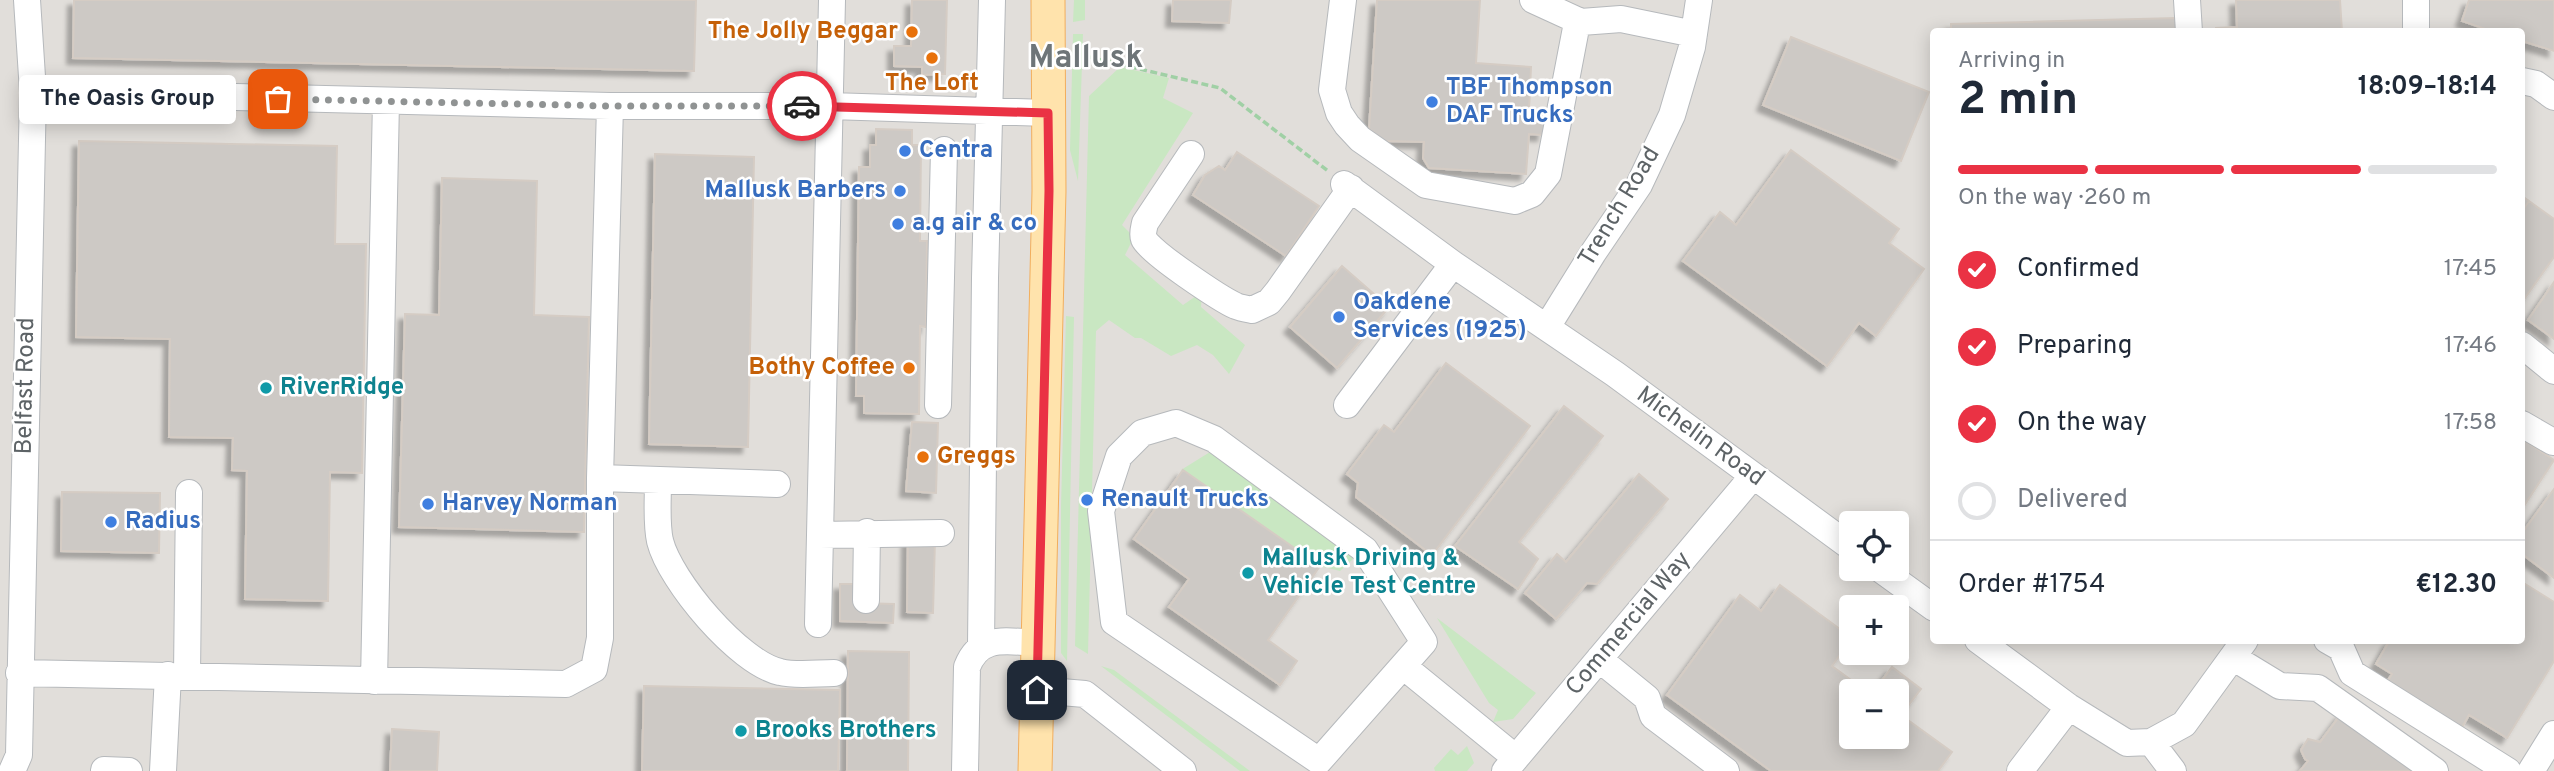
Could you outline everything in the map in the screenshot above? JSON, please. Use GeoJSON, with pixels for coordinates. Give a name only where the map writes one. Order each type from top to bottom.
{"type":"FeatureCollection","features":[{"type":"Feature","properties":{"kind":"main road"},"geometry":{"type":"LineString","coordinates":[[1035,771],[1049,191],[1048,0]]}},
{"type":"Feature","properties":{"kind":"street","name":"Belfast Road"},"geometry":{"type":"LineString","coordinates":[[12,771],[19,755],[19,673],[12,551],[33,92],[27,0]]}},
{"type":"Feature","properties":{"kind":"street"},"geometry":{"type":"LineString","coordinates":[[818,624],[832,0]]}},
{"type":"Feature","properties":{"kind":"street"},"geometry":{"type":"LineString","coordinates":[[981,645],[985,278],[992,0]]}},
{"type":"Feature","properties":{"kind":"street"},"geometry":{"type":"LineString","coordinates":[[1343,0],[1332,90],[1334,101],[1347,125],[1360,139],[1426,185],[1515,201],[1532,194],[1548,174],[1576,28],[1581,22]]}},
{"type":"Feature","properties":{"kind":"street"},"geometry":{"type":"LineString","coordinates":[[1533,0],[1581,22],[1621,19],[1693,34]]}},
{"type":"Feature","properties":{"kind":"street","name":"Trench Road"},"geometry":{"type":"LineString","coordinates":[[1547,327],[1639,185],[1672,115],[1699,0]]}},
{"type":"Feature","properties":{"kind":"street"},"geometry":{"type":"LineString","coordinates":[[2187,0],[2189,28]]}},
{"type":"Feature","properties":{"kind":"street"},"geometry":{"type":"LineString","coordinates":[[2416,0],[2416,28]]}},
{"type":"Feature","properties":{"kind":"street"},"geometry":{"type":"LineString","coordinates":[[2525,82],[2536,84],[2554,97]]}},
{"type":"Feature","properties":{"kind":"street"},"geometry":{"type":"LineString","coordinates":[[33,92],[610,106],[830,106],[1048,113]]}},
{"type":"Feature","properties":{"kind":"street"},"geometry":{"type":"LineString","coordinates":[[374,681],[387,101]]}},
{"type":"Feature","properties":{"kind":"street"},"geometry":{"type":"LineString","coordinates":[[19,673],[566,684],[594,669],[600,638],[600,478],[610,106]]}},
{"type":"Feature","properties":{"kind":"street"},"geometry":{"type":"LineString","coordinates":[[938,405],[944,150]]}},
{"type":"Feature","properties":{"kind":"street"},"geometry":{"type":"LineString","coordinates":[[1191,154],[1145,223],[1144,240],[1150,248],[1226,300],[1252,310],[1269,302],[1278,291],[1348,186]]}},
{"type":"Feature","properties":{"kind":"street","name":"Michelin Road"},"geometry":{"type":"LineString","coordinates":[[1348,186],[1453,264],[1615,374],[1839,538]]}},
{"type":"Feature","properties":{"kind":"street"},"geometry":{"type":"LineString","coordinates":[[1347,405],[1453,264]]}},
{"type":"Feature","properties":{"kind":"street"},"geometry":{"type":"LineString","coordinates":[[941,277],[985,278]]}},
{"type":"Feature","properties":{"kind":"street"},"geometry":{"type":"LineString","coordinates":[[2525,347],[2554,371]]}},
{"type":"Feature","properties":{"kind":"street"},"geometry":{"type":"LineString","coordinates":[[1176,423],[1214,439],[1365,550],[1424,642],[1404,666],[1319,761],[1114,622],[1101,512],[1119,456],[1142,433],[1176,423]]}},
{"type":"Feature","properties":{"kind":"street"},"geometry":{"type":"LineString","coordinates":[[2525,426],[2553,442]]}},
{"type":"Feature","properties":{"kind":"street","name":"Commercial Way"},"geometry":{"type":"LineString","coordinates":[[1510,765],[1754,476]]}},
{"type":"Feature","properties":{"kind":"street"},"geometry":{"type":"LineString","coordinates":[[600,478],[777,484]]}},
{"type":"Feature","properties":{"kind":"street"},"geometry":{"type":"LineString","coordinates":[[657,481],[660,540],[673,570],[705,616],[760,665],[782,673],[834,673]]}},
{"type":"Feature","properties":{"kind":"street"},"geometry":{"type":"LineString","coordinates":[[163,771],[177,676],[189,493]]}},
{"type":"Feature","properties":{"kind":"street"},"geometry":{"type":"LineString","coordinates":[[866,600],[867,533]]}},
{"type":"Feature","properties":{"kind":"street"},"geometry":{"type":"LineString","coordinates":[[820,535],[941,533]]}},
{"type":"Feature","properties":{"kind":"street"},"geometry":{"type":"LineString","coordinates":[[1897,581],[1930,605]]}},
{"type":"Feature","properties":{"kind":"street"},"geometry":{"type":"LineString","coordinates":[[965,771],[967,667],[972,654],[981,645],[996,641],[1039,643]]}},
{"type":"Feature","properties":{"kind":"street"},"geometry":{"type":"LineString","coordinates":[[1983,644],[2068,707],[2127,743],[2151,742],[2184,724],[2239,649],[2280,686],[2318,688],[2435,771]]}},
{"type":"Feature","properties":{"kind":"street"},"geometry":{"type":"LineString","coordinates":[[2338,644],[2352,673],[2508,771]]}},
{"type":"Feature","properties":{"kind":"street"},"geometry":{"type":"LineString","coordinates":[[1599,659],[1647,698],[1653,716],[1726,771]]}},
{"type":"Feature","properties":{"kind":"street"},"geometry":{"type":"LineString","coordinates":[[1404,666],[1510,765]]}},
{"type":"Feature","properties":{"kind":"street"},"geometry":{"type":"LineString","coordinates":[[1037,690],[1085,694],[1183,771]]}},
{"type":"Feature","properties":{"kind":"street"},"geometry":{"type":"LineString","coordinates":[[2020,771],[2068,707]]}},
{"type":"Feature","properties":{"kind":"street"},"geometry":{"type":"LineString","coordinates":[[2531,771],[2554,734]]}},
{"type":"Feature","properties":{"kind":"street"},"geometry":{"type":"LineString","coordinates":[[2151,742],[2173,771]]}},
{"type":"Feature","properties":{"kind":"path"},"geometry":{"type":"LineString","coordinates":[[1089,57],[1220,88],[1348,186]]}},
{"type":"Feature","properties":{"kind":"shaded area"},"geometry":{"type":"Polygon","coordinates":[[[0,0],[2554,0],[2554,771],[0,771],[0,0]]]}},
{"type":"Feature","properties":{"kind":"green space"},"geometry":{"type":"Polygon","coordinates":[[[1074,0],[1085,0],[1085,20],[1073,22],[1074,0]]]}},
{"type":"Feature","properties":{"kind":"green space"},"geometry":{"type":"Polygon","coordinates":[[[1073,34],[1083,34],[1078,181],[1070,150],[1073,34]]]}},
{"type":"Feature","properties":{"kind":"green space"},"geometry":{"type":"Polygon","coordinates":[[[1120,67],[1169,78],[1163,98],[1193,113],[1122,225],[1134,237],[1125,255],[1183,305],[1202,292],[1201,307],[1245,345],[1229,374],[1213,355],[1197,345],[1171,356],[1141,338],[1135,338],[1109,320],[1096,331],[1088,654],[1075,646],[1089,96],[1120,67]]]}},
{"type":"Feature","properties":{"kind":"green space"},"geometry":{"type":"Polygon","coordinates":[[[1066,316],[1074,317],[1067,661],[1061,653],[1061,506],[1066,316]]]}},
{"type":"Feature","properties":{"kind":"green space"},"geometry":{"type":"Polygon","coordinates":[[[1210,452],[1350,549],[1353,559],[1340,571],[1320,566],[1181,470],[1210,452]]]}},
{"type":"Feature","properties":{"kind":"green space"},"geometry":{"type":"Polygon","coordinates":[[[1437,618],[1536,693],[1513,719],[1493,722],[1498,710],[1489,703],[1437,618]]]}},
{"type":"Feature","properties":{"kind":"green space"},"geometry":{"type":"Polygon","coordinates":[[[1101,666],[1114,670],[1250,771],[1240,771],[1101,666]]]}},
{"type":"Feature","properties":{"kind":"green space"},"geometry":{"type":"Polygon","coordinates":[[[1467,746],[1474,763],[1467,771],[1435,771],[1434,768],[1451,749],[1458,755],[1467,746]]]}},
{"type":"Feature","properties":{"kind":"building"},"geometry":{"type":"Polygon","coordinates":[[[74,0],[696,0],[694,71],[73,58],[74,0]]]}},
{"type":"Feature","properties":{"kind":"building"},"geometry":{"type":"Polygon","coordinates":[[[912,0],[947,0],[945,74],[922,75],[922,67],[894,66],[894,46],[911,46],[912,0]]]}},
{"type":"Feature","properties":{"kind":"building"},"geometry":{"type":"Polygon","coordinates":[[[1173,0],[1231,0],[1229,23],[1172,21],[1173,0]]]}},
{"type":"Feature","properties":{"kind":"building"},"geometry":{"type":"Polygon","coordinates":[[[1377,0],[1480,0],[1476,63],[1531,67],[1529,110],[1545,111],[1543,135],[1529,134],[1526,174],[1429,168],[1423,158],[1424,142],[1385,141],[1369,129],[1377,0]]]}},
{"type":"Feature","properties":{"kind":"building"},"geometry":{"type":"Polygon","coordinates":[[[2236,0],[2340,0],[2342,28],[2216,28],[2237,27],[2236,0]]]}},
{"type":"Feature","properties":{"kind":"building"},"geometry":{"type":"Polygon","coordinates":[[[2469,0],[2554,0],[2554,51],[2525,42],[2525,28],[2482,28],[2462,21],[2469,0]]]}},
{"type":"Feature","properties":{"kind":"building"},"geometry":{"type":"Polygon","coordinates":[[[2176,18],[2176,28],[1951,28],[1951,24],[2176,18]]]}},
{"type":"Feature","properties":{"kind":"building"},"geometry":{"type":"Polygon","coordinates":[[[1791,37],[1929,92],[1901,161],[1763,105],[1791,37]]]}},
{"type":"Feature","properties":{"kind":"building"},"geometry":{"type":"Polygon","coordinates":[[[876,129],[912,130],[912,145],[921,145],[920,241],[927,241],[926,327],[920,326],[919,414],[864,413],[864,396],[856,396],[859,167],[870,167],[870,145],[876,145],[876,129]]]}},
{"type":"Feature","properties":{"kind":"building","name":"RiverRidge"},"geometry":{"type":"Polygon","coordinates":[[[79,141],[337,146],[335,244],[366,244],[362,473],[330,472],[328,601],[245,599],[247,471],[232,470],[233,438],[169,437],[170,339],[76,337],[79,141]]]}},
{"type":"Feature","properties":{"kind":"building"},"geometry":{"type":"Polygon","coordinates":[[[1791,150],[1899,229],[1889,243],[1924,269],[1876,336],[1859,323],[1827,366],[1683,261],[1720,212],[1736,225],[1791,150]]]}},
{"type":"Feature","properties":{"kind":"building"},"geometry":{"type":"Polygon","coordinates":[[[1237,152],[1319,206],[1286,256],[1193,195],[1205,175],[1219,166],[1225,170],[1237,152]]]}},
{"type":"Feature","properties":{"kind":"building"},"geometry":{"type":"Polygon","coordinates":[[[655,154],[754,157],[748,447],[649,444],[655,154]]]}},
{"type":"Feature","properties":{"kind":"building"},"geometry":{"type":"Polygon","coordinates":[[[442,178],[537,181],[534,315],[589,317],[584,532],[399,527],[405,314],[439,315],[442,178]]]}},
{"type":"Feature","properties":{"kind":"building"},"geometry":{"type":"Polygon","coordinates":[[[2529,201],[2554,219],[2554,257],[2525,298],[2525,207],[2529,201]]]}},
{"type":"Feature","properties":{"kind":"building"},"geometry":{"type":"Polygon","coordinates":[[[1342,266],[1389,307],[1337,368],[1290,327],[1342,266]]]}},
{"type":"Feature","properties":{"kind":"building"},"geometry":{"type":"Polygon","coordinates":[[[2554,282],[2554,339],[2528,320],[2554,282]]]}},
{"type":"Feature","properties":{"kind":"building"},"geometry":{"type":"Polygon","coordinates":[[[1446,363],[1530,426],[1432,555],[1356,497],[1358,483],[1347,474],[1384,425],[1394,432],[1446,363]]]}},
{"type":"Feature","properties":{"kind":"building"},"geometry":{"type":"Polygon","coordinates":[[[1564,406],[1603,436],[1519,542],[1538,559],[1518,589],[1455,546],[1564,406]]]}},
{"type":"Feature","properties":{"kind":"building","name":"Greggs"},"geometry":{"type":"Polygon","coordinates":[[[912,422],[938,423],[936,493],[906,491],[912,422]]]}},
{"type":"Feature","properties":{"kind":"building"},"geometry":{"type":"Polygon","coordinates":[[[2525,441],[2554,460],[2525,504],[2525,441]]]}},
{"type":"Feature","properties":{"kind":"building","name":"Mallusk Driving & Vehicle Test Centre"},"geometry":{"type":"Polygon","coordinates":[[[1183,470],[1320,566],[1268,640],[1297,661],[1280,685],[1169,607],[1189,579],[1134,539],[1183,470]]]}},
{"type":"Feature","properties":{"kind":"building"},"geometry":{"type":"Polygon","coordinates":[[[1639,474],[1668,499],[1597,584],[1587,583],[1556,619],[1525,593],[1557,554],[1566,562],[1639,474]]]}},
{"type":"Feature","properties":{"kind":"building"},"geometry":{"type":"Polygon","coordinates":[[[2554,489],[2554,578],[2525,556],[2525,529],[2554,489]]]}},
{"type":"Feature","properties":{"kind":"building","name":"Radius"},"geometry":{"type":"Polygon","coordinates":[[[62,492],[160,493],[159,553],[61,551],[62,492]]]}},
{"type":"Feature","properties":{"kind":"building"},"geometry":{"type":"Polygon","coordinates":[[[908,539],[935,539],[933,613],[907,612],[908,539]]]}},
{"type":"Feature","properties":{"kind":"building"},"geometry":{"type":"Polygon","coordinates":[[[840,584],[860,584],[859,603],[894,604],[893,623],[840,621],[840,584]]]}},
{"type":"Feature","properties":{"kind":"building"},"geometry":{"type":"Polygon","coordinates":[[[2525,584],[2554,602],[2554,661],[2507,738],[2469,715],[2461,729],[2386,683],[2392,674],[2376,664],[2388,644],[2525,644],[2525,584]]]}},
{"type":"Feature","properties":{"kind":"building"},"geometry":{"type":"Polygon","coordinates":[[[1780,585],[1839,628],[1839,656],[1832,666],[1850,679],[1839,679],[1839,749],[1909,749],[1909,721],[1952,752],[1938,771],[1771,771],[1667,695],[1740,595],[1761,611],[1780,585]]]}},
{"type":"Feature","properties":{"kind":"building"},"geometry":{"type":"Polygon","coordinates":[[[848,651],[909,652],[908,771],[847,771],[848,651]]]}},
{"type":"Feature","properties":{"kind":"building"},"geometry":{"type":"Polygon","coordinates":[[[1892,667],[1908,679],[1883,679],[1892,667]]]}},
{"type":"Feature","properties":{"kind":"building"},"geometry":{"type":"Polygon","coordinates":[[[1909,680],[1921,689],[1909,705],[1909,680]]]}},
{"type":"Feature","properties":{"kind":"building","name":"Brooks Brothers"},"geometry":{"type":"Polygon","coordinates":[[[644,686],[840,690],[838,771],[642,771],[644,686]]]}},
{"type":"Feature","properties":{"kind":"building"},"geometry":{"type":"Polygon","coordinates":[[[2342,713],[2421,771],[2300,771],[2308,761],[2301,750],[2308,739],[2320,742],[2342,713]]]}},
{"type":"Feature","properties":{"kind":"building"},"geometry":{"type":"Polygon","coordinates":[[[392,729],[439,732],[437,771],[390,771],[392,729]]]}},
{"type":"Feature","properties":{"kind":"way so far"},"geometry":{"type":"LineString","coordinates":[[278,99],[610,106],[802,106]]}},
{"type":"Feature","properties":{"kind":"place","name":"The Jolly Beggar"},"geometry":{"type":"Point","coordinates":[912,32]}},
{"type":"Feature","properties":{"kind":"place","name":"The Loft"},"geometry":{"type":"Point","coordinates":[932,58]}},
{"type":"Feature","properties":{"kind":"place","name":"The Oasis Group"},"geometry":{"type":"Point","coordinates":[278,99]}},
{"type":"Feature","properties":{"kind":"place","name":"TBF Thompson DAF Trucks"},"geometry":{"type":"Point","coordinates":[1432,102]}},
{"type":"Feature","properties":{"kind":"place","name":"Centra"},"geometry":{"type":"Point","coordinates":[905,151]}},
{"type":"Feature","properties":{"kind":"place","name":"Mallusk Barbers"},"geometry":{"type":"Point","coordinates":[900,191]}},
{"type":"Feature","properties":{"kind":"place","name":"a.g air & co"},"geometry":{"type":"Point","coordinates":[898,224]}},
{"type":"Feature","properties":{"kind":"place","name":"Oakdene Services (1925)"},"geometry":{"type":"Point","coordinates":[1339,317]}},
{"type":"Feature","properties":{"kind":"place","name":"Bothy Coffee"},"geometry":{"type":"Point","coordinates":[909,368]}},
{"type":"Feature","properties":{"kind":"place","name":"RiverRidge"},"geometry":{"type":"Point","coordinates":[266,388]}},
{"type":"Feature","properties":{"kind":"place","name":"Greggs"},"geometry":{"type":"Point","coordinates":[923,457]}},
{"type":"Feature","properties":{"kind":"place","name":"Renault Trucks"},"geometry":{"type":"Point","coordinates":[1087,500]}},
{"type":"Feature","properties":{"kind":"place","name":"Harvey Norman"},"geometry":{"type":"Point","coordinates":[428,504]}},
{"type":"Feature","properties":{"kind":"place","name":"Radius"},"geometry":{"type":"Point","coordinates":[111,522]}},
{"type":"Feature","properties":{"kind":"place","name":"Mallusk Driving & Vehicle Test Centre"},"geometry":{"type":"Point","coordinates":[1248,573]}},
{"type":"Feature","properties":{"kind":"place","name":"Brooks Brothers"},"geometry":{"type":"Point","coordinates":[741,731]}},
{"type":"Feature","properties":{"kind":"district","name":"Mallusk"},"geometry":{"type":"Point","coordinates":[1086,59]}},
{"type":"Feature","properties":{"kind":"route"},"geometry":{"type":"LineString","coordinates":[[802,106],[1048,113],[1049,191],[1037,690]]}}]}
